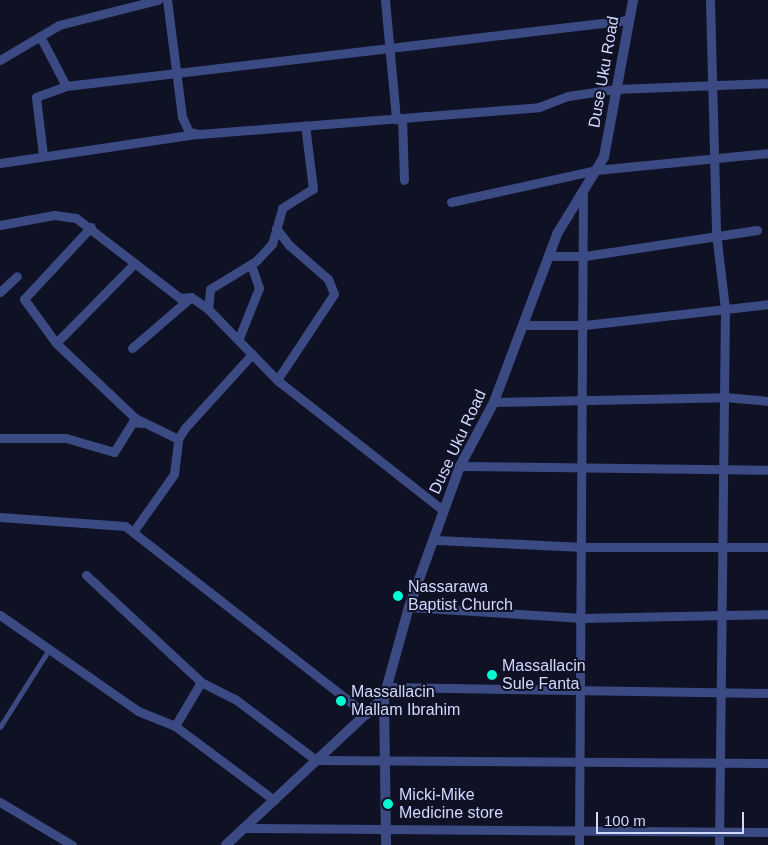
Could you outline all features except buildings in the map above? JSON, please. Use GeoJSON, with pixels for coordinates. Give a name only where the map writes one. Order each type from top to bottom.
{"type":"FeatureCollection","features":[{"type":"Feature","properties":{"kind":"street"},"geometry":{"type":"LineString","coordinates":[[0,60],[40,36],[91,14],[158,0]]}},
{"type":"Feature","properties":{"kind":"street"},"geometry":{"type":"LineString","coordinates":[[167,0],[182,118],[189,132],[199,134]]}},
{"type":"Feature","properties":{"kind":"street"},"geometry":{"type":"LineString","coordinates":[[385,0],[389,51],[399,118],[404,180]]}},
{"type":"Feature","properties":{"kind":"street","name":"Duse Uku Road"},"geometry":{"type":"LineString","coordinates":[[386,845],[386,692],[409,608],[436,540],[443,510],[460,466],[494,402],[549,256],[604,156],[633,0]]}},
{"type":"Feature","properties":{"kind":"street"},"geometry":{"type":"LineString","coordinates":[[710,0],[710,87],[715,159],[716,233],[725,309],[726,469],[718,845]]}},
{"type":"Feature","properties":{"kind":"street"},"geometry":{"type":"LineString","coordinates":[[43,155],[36,97],[66,86],[176,71],[389,51],[628,20]]}},
{"type":"Feature","properties":{"kind":"street"},"geometry":{"type":"LineString","coordinates":[[40,36],[66,86]]}},
{"type":"Feature","properties":{"kind":"street"},"geometry":{"type":"LineString","coordinates":[[0,163],[43,155],[199,134],[540,108],[568,96],[615,89],[710,87],[768,83]]}},
{"type":"Feature","properties":{"kind":"street"},"geometry":{"type":"LineString","coordinates":[[208,309],[210,289],[251,265],[272,244],[282,208],[313,189],[305,125]]}},
{"type":"Feature","properties":{"kind":"street"},"geometry":{"type":"LineString","coordinates":[[451,202],[596,170],[768,153]]}},
{"type":"Feature","properties":{"kind":"street"},"geometry":{"type":"LineString","coordinates":[[579,845],[584,618],[582,400],[585,256],[583,194]]}},
{"type":"Feature","properties":{"kind":"street"},"geometry":{"type":"LineString","coordinates":[[0,225],[54,215],[76,218],[91,227],[122,250],[133,265],[180,298],[191,297],[208,309],[239,338],[277,380],[443,510]]}},
{"type":"Feature","properties":{"kind":"street"},"geometry":{"type":"LineString","coordinates":[[91,227],[24,299],[56,343],[147,424],[178,439]]}},
{"type":"Feature","properties":{"kind":"street"},"geometry":{"type":"LineString","coordinates":[[276,228],[289,245],[328,280],[334,294],[277,380]]}},
{"type":"Feature","properties":{"kind":"street"},"geometry":{"type":"LineString","coordinates":[[549,256],[585,256],[716,233],[757,230]]}},
{"type":"Feature","properties":{"kind":"street"},"geometry":{"type":"LineString","coordinates":[[56,343],[133,265]]}},
{"type":"Feature","properties":{"kind":"street"},"geometry":{"type":"LineString","coordinates":[[239,338],[260,288],[251,265]]}},
{"type":"Feature","properties":{"kind":"street"},"geometry":{"type":"LineString","coordinates":[[0,292],[18,276]]}},
{"type":"Feature","properties":{"kind":"street"},"geometry":{"type":"LineString","coordinates":[[132,348],[191,297]]}},
{"type":"Feature","properties":{"kind":"street"},"geometry":{"type":"LineString","coordinates":[[523,325],[585,325],[768,304]]}},
{"type":"Feature","properties":{"kind":"street"},"geometry":{"type":"LineString","coordinates":[[133,532],[174,474],[178,439],[252,354]]}},
{"type":"Feature","properties":{"kind":"street"},"geometry":{"type":"LineString","coordinates":[[494,402],[725,397],[768,400]]}},
{"type":"Feature","properties":{"kind":"street"},"geometry":{"type":"LineString","coordinates":[[0,438],[66,438],[114,452],[133,422],[147,424]]}},
{"type":"Feature","properties":{"kind":"street"},"geometry":{"type":"LineString","coordinates":[[460,466],[768,470]]}},
{"type":"Feature","properties":{"kind":"street"},"geometry":{"type":"LineString","coordinates":[[0,517],[125,526],[366,714]]}},
{"type":"Feature","properties":{"kind":"street"},"geometry":{"type":"LineString","coordinates":[[436,540],[583,547],[768,548]]}},
{"type":"Feature","properties":{"kind":"street"},"geometry":{"type":"LineString","coordinates":[[86,575],[201,682],[235,699],[316,760],[768,763]]}},
{"type":"Feature","properties":{"kind":"street"},"geometry":{"type":"LineString","coordinates":[[409,608],[584,618],[768,614]]}},
{"type":"Feature","properties":{"kind":"street"},"geometry":{"type":"LineString","coordinates":[[0,615],[138,711],[175,726],[274,800]]}},
{"type":"Feature","properties":{"kind":"street"},"geometry":{"type":"LineString","coordinates":[[175,726],[201,682]]}},
{"type":"Feature","properties":{"kind":"street"},"geometry":{"type":"LineString","coordinates":[[226,845],[366,714],[386,692],[582,689],[768,693]]}},
{"type":"Feature","properties":{"kind":"street"},"geometry":{"type":"LineString","coordinates":[[0,802],[72,845]]}},
{"type":"Feature","properties":{"kind":"street"},"geometry":{"type":"LineString","coordinates":[[244,828],[768,832]]}},
{"type":"Feature","properties":{"kind":"lane"},"geometry":{"type":"LineString","coordinates":[[0,727],[50,648]]}},
{"type":"Feature","properties":{"kind":"place","name":"Nassarawa Baptist Church"},"geometry":{"type":"Point","coordinates":[398,596]}},
{"type":"Feature","properties":{"kind":"place","name":"Massallacin Sule Fanta"},"geometry":{"type":"Point","coordinates":[492,675]}},
{"type":"Feature","properties":{"kind":"place","name":"Massallacin Mallam Ibrahim"},"geometry":{"type":"Point","coordinates":[341,701]}},
{"type":"Feature","properties":{"kind":"place","name":"Micki-Mike Medicine store"},"geometry":{"type":"Point","coordinates":[388,804]}}]}
